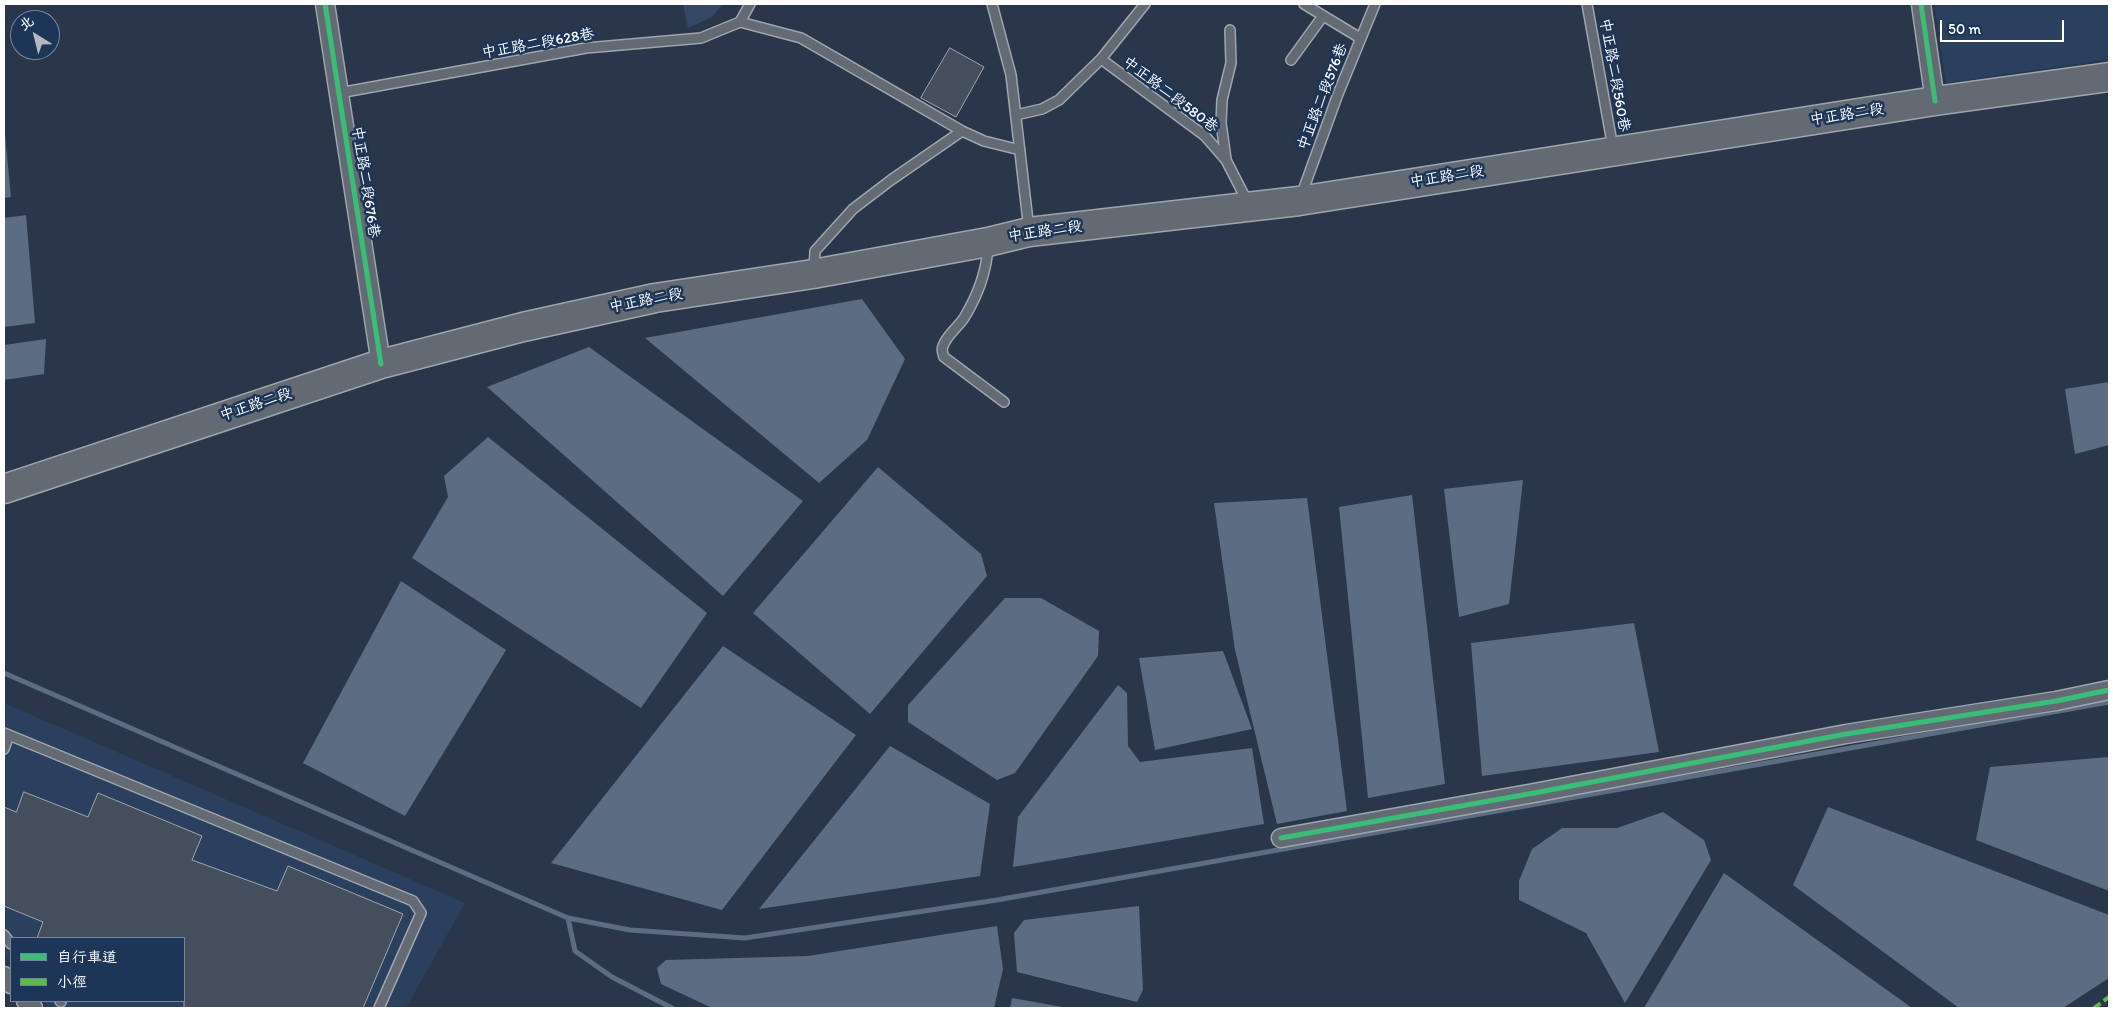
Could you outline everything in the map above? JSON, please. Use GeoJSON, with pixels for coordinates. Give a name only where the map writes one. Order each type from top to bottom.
{"type":"FeatureCollection","features":[{"type":"Feature","properties":{"kind":"main road","name":"中正路二段"},"geometry":{"type":"LineString","coordinates":[[4,489],[381,364],[523,327],[654,298],[813,274],[988,242],[1029,232],[1299,201],[1935,101],[2109,76]]}},
{"type":"Feature","properties":{"kind":"street","name":"中正路二段676巷"},"geometry":{"type":"LineString","coordinates":[[325,4],[381,364]]}},
{"type":"Feature","properties":{"kind":"street"},"geometry":{"type":"LineString","coordinates":[[1921,4],[1935,101]]}},
{"type":"Feature","properties":{"kind":"street"},"geometry":{"type":"LineString","coordinates":[[1281,838],[1534,793],[1846,734],[2047,702],[2109,690]]}},
{"type":"Feature","properties":{"kind":"lane"},"geometry":{"type":"LineString","coordinates":[[750,4],[740,22],[801,38],[962,131],[984,141],[1020,150]]}},
{"type":"Feature","properties":{"kind":"lane"},"geometry":{"type":"LineString","coordinates":[[992,4],[1011,75],[1029,232]]}},
{"type":"Feature","properties":{"kind":"lane","name":"中正路二段580巷"},"geometry":{"type":"LineString","coordinates":[[1016,116],[1053,105],[1101,59],[1144,4]]}},
{"type":"Feature","properties":{"kind":"lane"},"geometry":{"type":"LineString","coordinates":[[1304,4],[1360,38]]}},
{"type":"Feature","properties":{"kind":"lane","name":"中正路二段576巷"},"geometry":{"type":"LineString","coordinates":[[1299,201],[1374,4]]}},
{"type":"Feature","properties":{"kind":"lane","name":"中正路二段560巷"},"geometry":{"type":"LineString","coordinates":[[1587,4],[1613,151]]}},
{"type":"Feature","properties":{"kind":"lane"},"geometry":{"type":"LineString","coordinates":[[1291,60],[1324,16]]}},
{"type":"Feature","properties":{"kind":"lane","name":"中正路二段628巷"},"geometry":{"type":"LineString","coordinates":[[338,93],[586,48],[701,38],[740,22]]}},
{"type":"Feature","properties":{"kind":"lane"},"geometry":{"type":"LineString","coordinates":[[1226,160],[1221,123],[1222,100],[1230,63],[1230,30]]}},
{"type":"Feature","properties":{"kind":"lane","name":"中正路二段580巷"},"geometry":{"type":"LineString","coordinates":[[1101,59],[1205,136],[1226,160],[1250,207]]}},
{"type":"Feature","properties":{"kind":"lane"},"geometry":{"type":"LineString","coordinates":[[813,274],[815,251],[852,209],[962,131]]}},
{"type":"Feature","properties":{"kind":"lane"},"geometry":{"type":"LineString","coordinates":[[988,242],[987,263],[979,289],[964,318],[943,346],[942,352],[944,357],[1004,402]]}},
{"type":"Feature","properties":{"kind":"lane"},"geometry":{"type":"LineString","coordinates":[[4,749],[6,734],[413,901],[421,913],[379,1008]]}},
{"type":"Feature","properties":{"kind":"shaded area"},"geometry":{"type":"Polygon","coordinates":[[[683,4],[723,4],[712,17],[688,28],[683,4]]]}},
{"type":"Feature","properties":{"kind":"shaded area"},"geometry":{"type":"Polygon","coordinates":[[[1934,4],[2109,4],[2109,59],[1946,83],[1934,4]]]}},
{"type":"Feature","properties":{"kind":"shaded area"},"geometry":{"type":"Polygon","coordinates":[[[4,124],[11,197],[4,198],[4,124]]]}},
{"type":"Feature","properties":{"kind":"shaded area"},"geometry":{"type":"Polygon","coordinates":[[[26,215],[35,323],[4,327],[4,218],[26,215]]]}},
{"type":"Feature","properties":{"kind":"shaded area"},"geometry":{"type":"Polygon","coordinates":[[[862,299],[905,359],[867,440],[819,483],[645,338],[862,299]]]}},
{"type":"Feature","properties":{"kind":"shaded area"},"geometry":{"type":"Polygon","coordinates":[[[46,339],[44,374],[4,380],[4,345],[46,339]]]}},
{"type":"Feature","properties":{"kind":"shaded area"},"geometry":{"type":"Polygon","coordinates":[[[589,347],[803,501],[723,596],[487,387],[589,347]]]}},
{"type":"Feature","properties":{"kind":"shaded area"},"geometry":{"type":"Polygon","coordinates":[[[2109,382],[2109,445],[2075,454],[2065,389],[2109,382]]]}},
{"type":"Feature","properties":{"kind":"shaded area"},"geometry":{"type":"Polygon","coordinates":[[[488,437],[707,613],[641,708],[412,558],[448,497],[444,476],[488,437]]]}},
{"type":"Feature","properties":{"kind":"shaded area"},"geometry":{"type":"Polygon","coordinates":[[[878,467],[981,554],[987,576],[870,714],[753,613],[878,467]]]}},
{"type":"Feature","properties":{"kind":"shaded area"},"geometry":{"type":"Polygon","coordinates":[[[1523,480],[1509,604],[1459,617],[1444,489],[1523,480]]]}},
{"type":"Feature","properties":{"kind":"shaded area"},"geometry":{"type":"Polygon","coordinates":[[[1412,495],[1445,784],[1368,798],[1339,507],[1412,495]]]}},
{"type":"Feature","properties":{"kind":"shaded area"},"geometry":{"type":"Polygon","coordinates":[[[1307,498],[1347,811],[1277,824],[1235,650],[1214,503],[1307,498]]]}},
{"type":"Feature","properties":{"kind":"shaded area"},"geometry":{"type":"Polygon","coordinates":[[[401,581],[506,650],[405,816],[303,763],[401,581]]]}},
{"type":"Feature","properties":{"kind":"shaded area"},"geometry":{"type":"Polygon","coordinates":[[[1005,598],[1041,598],[1099,631],[1098,656],[1015,773],[997,780],[908,722],[908,705],[1005,598]]]}},
{"type":"Feature","properties":{"kind":"shaded area"},"geometry":{"type":"Polygon","coordinates":[[[1634,623],[1659,752],[1482,776],[1471,643],[1634,623]]]}},
{"type":"Feature","properties":{"kind":"shaded area"},"geometry":{"type":"Polygon","coordinates":[[[723,646],[856,735],[722,910],[551,863],[723,646]]]}},
{"type":"Feature","properties":{"kind":"shaded area"},"geometry":{"type":"Polygon","coordinates":[[[1223,651],[1252,729],[1155,750],[1139,658],[1223,651]]]}},
{"type":"Feature","properties":{"kind":"shaded area"},"geometry":{"type":"Polygon","coordinates":[[[1118,685],[1127,693],[1128,746],[1140,762],[1252,748],[1264,824],[1013,867],[1018,817],[1118,685]]]}},
{"type":"Feature","properties":{"kind":"shaded area"},"geometry":{"type":"Polygon","coordinates":[[[4,703],[465,903],[406,1008],[50,1008],[44,1002],[185,1002],[185,937],[10,937],[10,963],[4,955],[4,703]]]}},
{"type":"Feature","properties":{"kind":"shaded area"},"geometry":{"type":"Polygon","coordinates":[[[890,746],[990,804],[980,876],[759,909],[890,746]]]}},
{"type":"Feature","properties":{"kind":"shaded area"},"geometry":{"type":"Polygon","coordinates":[[[2109,757],[2109,891],[1976,840],[1990,767],[2109,757]]]}},
{"type":"Feature","properties":{"kind":"shaded area"},"geometry":{"type":"Polygon","coordinates":[[[1828,807],[2109,915],[2109,978],[2063,1008],[1959,1008],[1793,885],[1828,807]]]}},
{"type":"Feature","properties":{"kind":"shaded area"},"geometry":{"type":"Polygon","coordinates":[[[1663,812],[1704,840],[1711,860],[1625,1003],[1586,933],[1519,900],[1519,881],[1532,849],[1562,828],[1617,828],[1663,812]]]}},
{"type":"Feature","properties":{"kind":"shaded area"},"geometry":{"type":"Polygon","coordinates":[[[1724,873],[1912,1008],[1644,1008],[1724,873]]]}},
{"type":"Feature","properties":{"kind":"shaded area"},"geometry":{"type":"Polygon","coordinates":[[[1139,906],[1143,990],[1137,1002],[1017,972],[1014,933],[1024,920],[1139,906]]]}},
{"type":"Feature","properties":{"kind":"shaded area"},"geometry":{"type":"Polygon","coordinates":[[[997,926],[1003,969],[994,1008],[712,1008],[661,984],[657,968],[666,960],[808,956],[997,926]]]}},
{"type":"Feature","properties":{"kind":"shaded area"},"geometry":{"type":"Polygon","coordinates":[[[1012,998],[1068,1008],[1010,1008],[1012,998]]]}},
{"type":"Feature","properties":{"kind":"building"},"geometry":{"type":"Polygon","coordinates":[[[950,48],[984,67],[956,117],[921,98],[950,48]]]}},
{"type":"Feature","properties":{"kind":"building"},"geometry":{"type":"Polygon","coordinates":[[[24,792],[88,817],[98,793],[202,836],[192,860],[277,891],[288,866],[403,914],[363,1008],[184,1008],[185,937],[37,937],[43,922],[4,906],[4,807],[16,812],[24,792]]]}},
{"type":"Feature","properties":{"kind":"waterway"},"geometry":{"type":"LineString","coordinates":[[4,673],[568,918],[630,930],[745,938],[997,900],[2109,702]]}},
{"type":"Feature","properties":{"kind":"waterway"},"geometry":{"type":"LineString","coordinates":[[568,918],[575,951],[612,977],[672,1008]]}},
{"type":"Feature","properties":{"kind":"marked path"},"geometry":{"type":"LineString","coordinates":[[2094,1008],[2109,997]]}},
{"type":"Feature","properties":{"kind":"cycle path"},"geometry":{"type":"LineString","coordinates":[[325,4],[381,364]]}},
{"type":"Feature","properties":{"kind":"cycle path"},"geometry":{"type":"LineString","coordinates":[[1921,4],[1935,101]]}},
{"type":"Feature","properties":{"kind":"cycle path"},"geometry":{"type":"LineString","coordinates":[[1281,838],[1534,793],[1846,734],[2056,701],[2109,690]]}}]}
